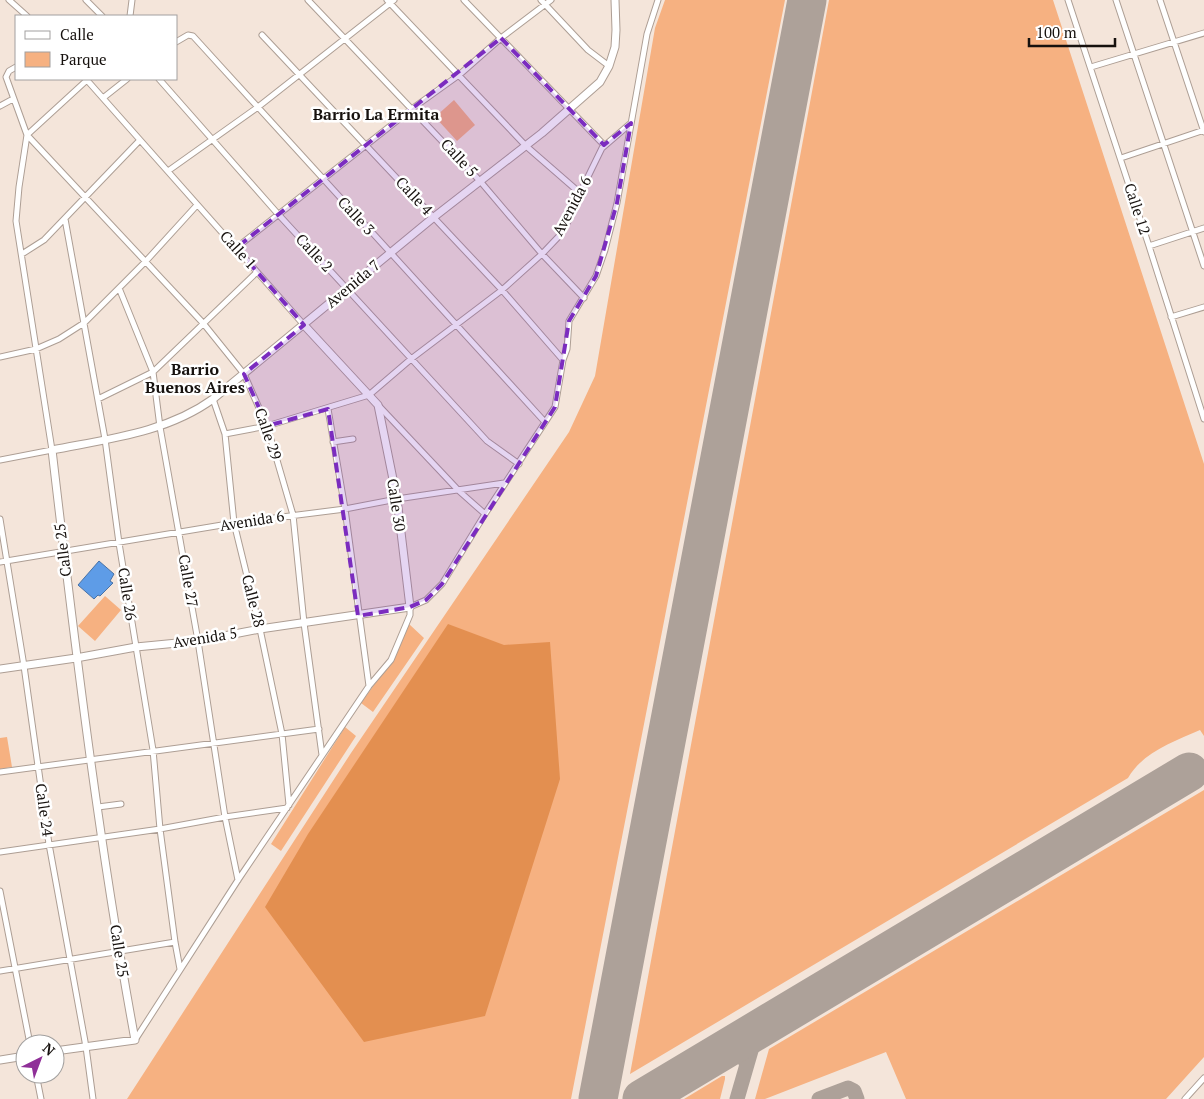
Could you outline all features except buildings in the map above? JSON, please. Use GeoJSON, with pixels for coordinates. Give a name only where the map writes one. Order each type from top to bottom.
{"type":"FeatureCollection","features":[{"type":"Feature","properties":{"kind":"street"},"geometry":{"type":"LineString","coordinates":[[9,0],[26,15]]}},
{"type":"Feature","properties":{"kind":"street"},"geometry":{"type":"LineString","coordinates":[[86,0],[101,15]]}},
{"type":"Feature","properties":{"kind":"street"},"geometry":{"type":"LineString","coordinates":[[130,15],[132,0]]}},
{"type":"Feature","properties":{"kind":"street","name":"Calle 5"},"geometry":{"type":"LineString","coordinates":[[308,0],[480,181],[542,254],[584,298]]}},
{"type":"Feature","properties":{"kind":"street"},"geometry":{"type":"LineString","coordinates":[[464,0],[604,145],[631,123]]}},
{"type":"Feature","properties":{"kind":"street"},"geometry":{"type":"LineString","coordinates":[[236,248],[412,108],[459,75],[543,2],[551,0]]}},
{"type":"Feature","properties":{"kind":"street","name":"Avenida 7"},"geometry":{"type":"LineString","coordinates":[[0,460],[160,427],[198,410],[213,399],[434,216],[526,146],[600,82],[609,66],[615,47],[615,0]]}},
{"type":"Feature","properties":{"kind":"street"},"geometry":{"type":"LineString","coordinates":[[65,1050],[135,1040],[238,880],[369,686],[391,660],[410,615],[410,607],[426,600],[442,584],[504,483],[519,464],[544,421],[555,407],[563,360],[567,349],[569,322],[596,276],[605,250],[617,202],[647,34],[658,0]]}},
{"type":"Feature","properties":{"kind":"street","name":"Calle 12"},"geometry":{"type":"LineString","coordinates":[[1068,0],[1121,158],[1204,418]]}},
{"type":"Feature","properties":{"kind":"street"},"geometry":{"type":"LineString","coordinates":[[1116,0],[1204,266]]}},
{"type":"Feature","properties":{"kind":"street"},"geometry":{"type":"LineString","coordinates":[[1121,158],[1204,131],[1160,0]]}},
{"type":"Feature","properties":{"kind":"street"},"geometry":{"type":"LineString","coordinates":[[168,171],[300,75],[390,1],[526,146],[580,193]]}},
{"type":"Feature","properties":{"kind":"street"},"geometry":{"type":"LineString","coordinates":[[543,2],[588,50],[609,66]]}},
{"type":"Feature","properties":{"kind":"street"},"geometry":{"type":"LineString","coordinates":[[1091,67],[1204,33]]}},
{"type":"Feature","properties":{"kind":"street","name":"Calle 3"},"geometry":{"type":"LineString","coordinates":[[178,41],[188,35],[193,36],[322,180],[544,421]]}},
{"type":"Feature","properties":{"kind":"street","name":"Calle 4"},"geometry":{"type":"LineString","coordinates":[[262,35],[434,216],[563,360]]}},
{"type":"Feature","properties":{"kind":"street"},"geometry":{"type":"LineString","coordinates":[[15,68],[7,74],[14,99],[28,134],[85,80]]}},
{"type":"Feature","properties":{"kind":"street","name":"Calle 1"},"geometry":{"type":"LineString","coordinates":[[87,80],[304,325],[459,490],[485,514]]}},
{"type":"Feature","properties":{"kind":"street"},"geometry":{"type":"LineString","coordinates":[[103,98],[127,80]]}},
{"type":"Feature","properties":{"kind":"street","name":"Calle 2"},"geometry":{"type":"LineString","coordinates":[[160,80],[278,214],[486,441],[519,464]]}},
{"type":"Feature","properties":{"kind":"street"},"geometry":{"type":"LineString","coordinates":[[0,106],[14,99]]}},
{"type":"Feature","properties":{"kind":"street","name":"Calle 29"},"geometry":{"type":"LineString","coordinates":[[28,134],[84,198],[203,323],[244,374],[267,426],[293,515],[304,623],[322,756]]}},
{"type":"Feature","properties":{"kind":"street","name":"Calle 25"},"geometry":{"type":"LineString","coordinates":[[28,134],[21,168],[16,222],[52,450],[76,658],[118,950],[135,1040]]}},
{"type":"Feature","properties":{"kind":"street"},"geometry":{"type":"LineString","coordinates":[[22,254],[44,240],[140,140]]}},
{"type":"Feature","properties":{"kind":"street","name":"Avenida 6"},"geometry":{"type":"LineString","coordinates":[[225,434],[267,426],[369,395],[410,359],[502,290],[562,233],[604,145]]}},
{"type":"Feature","properties":{"kind":"street"},"geometry":{"type":"LineString","coordinates":[[0,357],[36,350],[59,339],[84,323],[146,261],[197,204]]}},
{"type":"Feature","properties":{"kind":"street","name":"Calle 26"},"geometry":{"type":"LineString","coordinates":[[65,219],[105,439],[119,543],[153,750],[160,829],[180,969]]}},
{"type":"Feature","properties":{"kind":"street"},"geometry":{"type":"LineString","coordinates":[[1149,246],[1204,228]]}},
{"type":"Feature","properties":{"kind":"street"},"geometry":{"type":"LineString","coordinates":[[98,399],[153,372],[257,272]]}},
{"type":"Feature","properties":{"kind":"street","name":"Calle 27"},"geometry":{"type":"LineString","coordinates":[[119,288],[153,372],[160,427],[198,641],[225,817],[238,880]]}},
{"type":"Feature","properties":{"kind":"street"},"geometry":{"type":"LineString","coordinates":[[1171,318],[1204,307]]}},
{"type":"Feature","properties":{"kind":"street","name":"Calle 28"},"geometry":{"type":"LineString","coordinates":[[213,399],[225,434],[234,524],[260,629],[282,734],[288,806]]}},
{"type":"Feature","properties":{"kind":"street","name":"Calle 30"},"geometry":{"type":"LineString","coordinates":[[378,405],[397,499],[410,607]]}},
{"type":"Feature","properties":{"kind":"street"},"geometry":{"type":"LineString","coordinates":[[328,409],[345,509],[369,686]]}},
{"type":"Feature","properties":{"kind":"street"},"geometry":{"type":"LineString","coordinates":[[382,425],[392,420]]}},
{"type":"Feature","properties":{"kind":"street"},"geometry":{"type":"LineString","coordinates":[[333,442],[353,439]]}},
{"type":"Feature","properties":{"kind":"street","name":"Avenida 6"},"geometry":{"type":"LineString","coordinates":[[0,562],[504,483]]}},
{"type":"Feature","properties":{"kind":"street","name":"Calle 24"},"geometry":{"type":"LineString","coordinates":[[0,520],[24,666],[49,844],[86,1047],[93,1099]]}},
{"type":"Feature","properties":{"kind":"street","name":"Avenida 5"},"geometry":{"type":"LineString","coordinates":[[0,669],[136,647],[198,641],[260,629],[410,607]]}},
{"type":"Feature","properties":{"kind":"street"},"geometry":{"type":"LineString","coordinates":[[0,772],[319,729]]}},
{"type":"Feature","properties":{"kind":"street"},"geometry":{"type":"LineString","coordinates":[[98,807],[121,804]]}},
{"type":"Feature","properties":{"kind":"street"},"geometry":{"type":"LineString","coordinates":[[0,852],[160,829],[288,806]]}},
{"type":"Feature","properties":{"kind":"street"},"geometry":{"type":"LineString","coordinates":[[0,891],[28,1034]]}},
{"type":"Feature","properties":{"kind":"street"},"geometry":{"type":"LineString","coordinates":[[0,971],[175,942]]}},
{"type":"Feature","properties":{"kind":"street"},"geometry":{"type":"LineString","coordinates":[[0,1060],[15,1058]]}},
{"type":"Feature","properties":{"kind":"street"},"geometry":{"type":"LineString","coordinates":[[1188,1098],[1204,1078]]}},
{"type":"Feature","properties":{"kind":"street"},"geometry":{"type":"LineString","coordinates":[[38,1084],[41,1099]]}},
{"type":"Feature","properties":{"kind":"highlighted area"},"geometry":{"type":"Polygon","coordinates":[[[501,38],[604,145],[631,123],[617,203],[596,276],[569,321],[555,407],[442,584],[426,600],[410,607],[358,616],[328,409],[267,426],[244,374],[304,325],[236,248],[501,38]]]}},
{"type":"Feature","properties":{"kind":"green space"},"geometry":{"type":"Polygon","coordinates":[[[665,0],[785,0],[571,1099],[127,1099],[351,753],[569,432],[595,376],[655,28],[665,0]]]}},
{"type":"Feature","properties":{"kind":"green space"},"geometry":{"type":"Polygon","coordinates":[[[829,0],[1053,0],[1204,464],[1204,736],[1200,730],[1160,749],[1142,761],[1128,778],[630,1074],[829,0]]]}},
{"type":"Feature","properties":{"kind":"green space"},"geometry":{"type":"Polygon","coordinates":[[[454,100],[475,125],[457,141],[435,117],[454,100]]]}},
{"type":"Feature","properties":{"kind":"green space"},"geometry":{"type":"Polygon","coordinates":[[[105,596],[121,610],[95,641],[78,626],[105,596]]]}},
{"type":"Feature","properties":{"kind":"green space"},"geometry":{"type":"Polygon","coordinates":[[[409,624],[424,638],[373,712],[361,703],[392,660],[409,624]]]}},
{"type":"Feature","properties":{"kind":"green space"},"geometry":{"type":"Polygon","coordinates":[[[345,727],[356,736],[281,851],[271,844],[345,727]]]}},
{"type":"Feature","properties":{"kind":"green space"},"geometry":{"type":"Polygon","coordinates":[[[7,737],[12,767],[0,769],[0,738],[7,737]]]}},
{"type":"Feature","properties":{"kind":"green space"},"geometry":{"type":"Polygon","coordinates":[[[1204,790],[1204,1057],[1166,1099],[906,1099],[886,1052],[765,1099],[755,1099],[769,1049],[1204,790]]]}},
{"type":"Feature","properties":{"kind":"green space"},"geometry":{"type":"Polygon","coordinates":[[[725,1076],[725,1079],[720,1099],[684,1099],[725,1076]]]}},
{"type":"Feature","properties":{"kind":"shaded area"},"geometry":{"type":"Polygon","coordinates":[[[448,624],[504,645],[550,642],[560,779],[485,1016],[364,1042],[265,907],[308,834],[448,624]]]}},
{"type":"Feature","properties":{"kind":"water"},"geometry":{"type":"Polygon","coordinates":[[[99,561],[114,574],[110,581],[113,583],[100,596],[98,595],[94,599],[78,585],[99,561]]]}},
{"type":"Feature","properties":{"kind":"taxiway"},"geometry":{"type":"LineString","coordinates":[[737,1099],[757,1030]]}},
{"type":"Feature","properties":{"kind":"taxiway"},"geometry":{"type":"LineString","coordinates":[[729,1046],[741,1050],[746,1063]]}},
{"type":"Feature","properties":{"kind":"taxiway"},"geometry":{"type":"LineString","coordinates":[[819,1099],[848,1088],[854,1091],[857,1099]]}},
{"type":"Feature","properties":{"kind":"runway"},"geometry":{"type":"LineString","coordinates":[[598,1099],[807,0]]}},
{"type":"Feature","properties":{"kind":"runway"},"geometry":{"type":"LineString","coordinates":[[642,1099],[1189,772]]}},
{"type":"Feature","properties":{"kind":"district","name":"Barrio La Ermita"},"geometry":{"type":"Point","coordinates":[376,114]}},
{"type":"Feature","properties":{"kind":"district","name":"Barrio Buenos Aires"},"geometry":{"type":"Point","coordinates":[195,378]}}]}
